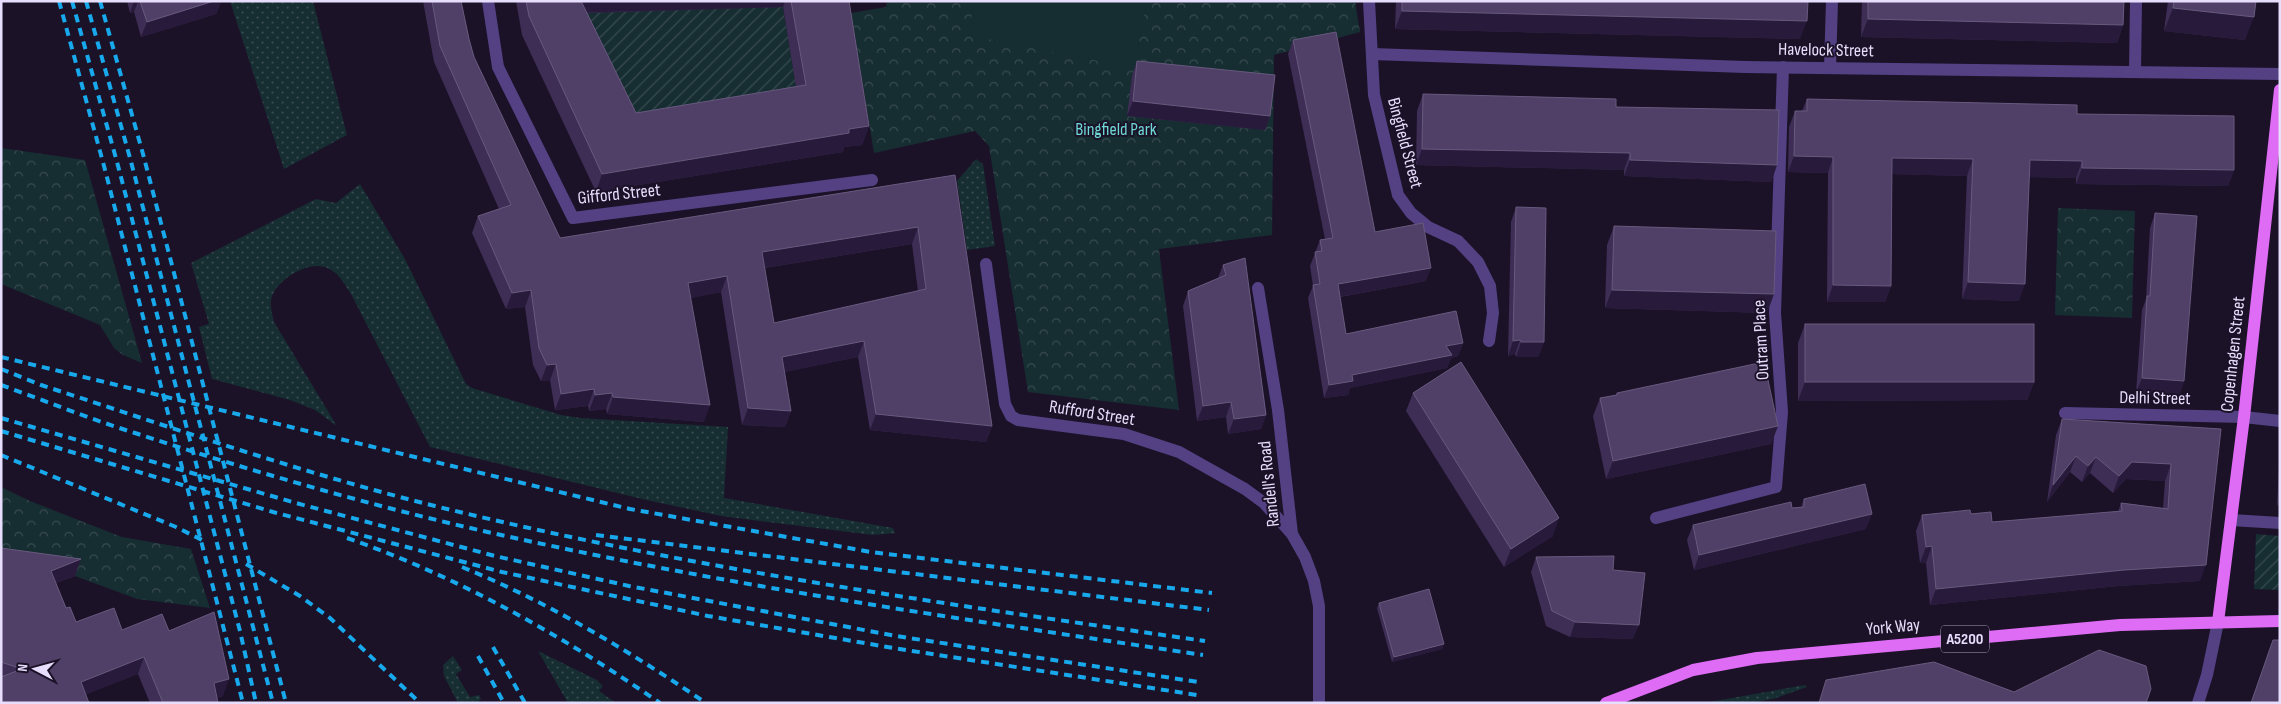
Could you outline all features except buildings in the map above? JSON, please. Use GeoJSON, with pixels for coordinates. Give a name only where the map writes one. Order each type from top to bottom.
{"type":"FeatureCollection","features":[{"type":"Feature","properties":{"kind":"main road","name":"Copenhagen Street"},"geometry":{"type":"LineString","coordinates":[[2218,622],[2244,417],[2280,90]]}},
{"type":"Feature","properties":{"kind":"main road","name":"York Way"},"geometry":{"type":"LineString","coordinates":[[1606,703],[1693,670],[1757,658],[2120,625],[2280,621]]}},
{"type":"Feature","properties":{"kind":"street","name":"Gifford Street"},"geometry":{"type":"LineString","coordinates":[[488,1],[498,67],[572,218],[872,180]]}},
{"type":"Feature","properties":{"kind":"street","name":"Bingfield Street"},"geometry":{"type":"LineString","coordinates":[[1369,1],[1374,95],[1398,195],[1411,212],[1428,228],[1458,241],[1478,262],[1490,286],[1493,313],[1489,341]]}},
{"type":"Feature","properties":{"kind":"street"},"geometry":{"type":"LineString","coordinates":[[1830,68],[1832,1]]}},
{"type":"Feature","properties":{"kind":"street"},"geometry":{"type":"LineString","coordinates":[[2135,71],[2136,1]]}},
{"type":"Feature","properties":{"kind":"street","name":"Havelock Street"},"geometry":{"type":"LineString","coordinates":[[1372,54],[1783,67],[2280,74]]}},
{"type":"Feature","properties":{"kind":"street","name":"Outram Place"},"geometry":{"type":"LineString","coordinates":[[1656,518],[1776,487],[1782,412],[1775,313],[1783,67]]}},
{"type":"Feature","properties":{"kind":"street","name":"Rufford Street"},"geometry":{"type":"LineString","coordinates":[[986,264],[1005,404],[1011,416],[1018,420],[1124,434],[1179,452],[1245,488],[1264,503],[1292,534]]}},
{"type":"Feature","properties":{"kind":"street","name":"Randell's Road"},"geometry":{"type":"LineString","coordinates":[[1258,288],[1278,410],[1292,534],[1305,557],[1314,581],[1319,606],[1319,703]]}},
{"type":"Feature","properties":{"kind":"street","name":"Delhi Street"},"geometry":{"type":"LineString","coordinates":[[2065,413],[2244,417],[2280,421]]}},
{"type":"Feature","properties":{"kind":"street"},"geometry":{"type":"LineString","coordinates":[[2231,520],[2280,523]]}},
{"type":"Feature","properties":{"kind":"street"},"geometry":{"type":"LineString","coordinates":[[2198,703],[2209,667],[2218,622]]}},
{"type":"Feature","properties":{"kind":"green space"},"geometry":{"type":"Polygon","coordinates":[[[230,1],[313,1],[347,135],[284,169],[230,1]]]}},
{"type":"Feature","properties":{"kind":"green space","name":"Bingfield Park"},"geometry":{"type":"Polygon","coordinates":[[[887,1],[1355,1],[1360,32],[1274,55],[1272,235],[1159,249],[1179,410],[1028,392],[989,146],[975,131],[874,153],[851,13],[886,7],[887,1]]]}},
{"type":"Feature","properties":{"kind":"green space"},"geometry":{"type":"Polygon","coordinates":[[[975,1],[1147,1],[1134,68],[968,35],[975,1]]]}},
{"type":"Feature","properties":{"kind":"green space"},"geometry":{"type":"Polygon","coordinates":[[[783,7],[799,104],[629,131],[580,13],[783,7]]]}},
{"type":"Feature","properties":{"kind":"green space"},"geometry":{"type":"Polygon","coordinates":[[[1,148],[85,160],[142,363],[123,355],[114,348],[100,325],[1,284],[1,148]]]}},
{"type":"Feature","properties":{"kind":"green space"},"geometry":{"type":"Polygon","coordinates":[[[976,159],[983,164],[995,246],[967,250],[957,181],[976,159]]]}},
{"type":"Feature","properties":{"kind":"green space"},"geometry":{"type":"Polygon","coordinates":[[[360,184],[405,259],[466,384],[472,388],[561,415],[580,418],[728,427],[724,498],[893,528],[895,533],[873,535],[721,516],[642,499],[430,447],[351,294],[337,275],[324,267],[308,267],[284,280],[272,296],[271,307],[274,322],[337,426],[315,410],[290,400],[212,379],[199,327],[209,324],[191,263],[316,199],[336,203],[360,184]]]}},
{"type":"Feature","properties":{"kind":"green space"},"geometry":{"type":"Polygon","coordinates":[[[2058,208],[2135,211],[2132,318],[2055,315],[2058,208]]]}},
{"type":"Feature","properties":{"kind":"green space"},"geometry":{"type":"Polygon","coordinates":[[[1,487],[30,501],[122,537],[191,549],[210,608],[137,599],[75,576],[1,566],[1,487]]]}},
{"type":"Feature","properties":{"kind":"green space"},"geometry":{"type":"Polygon","coordinates":[[[2256,534],[2280,536],[2280,590],[2254,589],[2256,534]]]}},
{"type":"Feature","properties":{"kind":"green space"},"geometry":{"type":"Polygon","coordinates":[[[538,651],[597,680],[603,686],[599,691],[616,703],[568,703],[538,651]]]}},
{"type":"Feature","properties":{"kind":"green space"},"geometry":{"type":"Polygon","coordinates":[[[453,656],[462,670],[456,674],[470,697],[479,695],[481,699],[477,703],[458,703],[444,676],[443,665],[453,656]]]}},
{"type":"Feature","properties":{"kind":"green space"},"geometry":{"type":"Polygon","coordinates":[[[1805,685],[1807,687],[1773,699],[1750,703],[1704,703],[1805,685]]]}},
{"type":"Feature","properties":{"kind":"railway"},"geometry":{"type":"LineString","coordinates":[[59,1],[104,166],[243,703]]}},
{"type":"Feature","properties":{"kind":"railway"},"geometry":{"type":"LineString","coordinates":[[72,1],[117,162],[240,631],[256,703]]}},
{"type":"Feature","properties":{"kind":"railway"},"geometry":{"type":"LineString","coordinates":[[86,1],[130,158],[273,703]]}},
{"type":"Feature","properties":{"kind":"railway"},"geometry":{"type":"LineString","coordinates":[[100,1],[143,154],[286,703]]}},
{"type":"Feature","properties":{"kind":"railway"},"geometry":{"type":"LineString","coordinates":[[1,357],[630,509],[871,552],[1212,593]]}},
{"type":"Feature","properties":{"kind":"railway"},"geometry":{"type":"LineString","coordinates":[[1,369],[41,385],[284,464],[431,505],[527,527],[623,548],[816,583],[1205,641]]}},
{"type":"Feature","properties":{"kind":"railway"},"geometry":{"type":"LineString","coordinates":[[1,385],[118,428],[231,464],[328,492],[475,529],[608,558],[777,589],[947,617],[1203,655]]}},
{"type":"Feature","properties":{"kind":"railway"},"geometry":{"type":"LineString","coordinates":[[1,418],[296,503],[495,556],[629,586],[896,636],[1198,682]]}},
{"type":"Feature","properties":{"kind":"railway"},"geometry":{"type":"LineString","coordinates":[[1,431],[273,512],[502,572],[708,616],[893,648],[1197,695]]}},
{"type":"Feature","properties":{"kind":"railway"},"geometry":{"type":"LineString","coordinates":[[1,455],[176,527],[206,542]]}},
{"type":"Feature","properties":{"kind":"railway"},"geometry":{"type":"LineString","coordinates":[[596,535],[1209,610]]}},
{"type":"Feature","properties":{"kind":"railway"},"geometry":{"type":"LineString","coordinates":[[347,538],[430,571],[509,610],[586,654],[660,703]]}},
{"type":"Feature","properties":{"kind":"railway"},"geometry":{"type":"LineString","coordinates":[[246,564],[300,596],[330,618],[420,703]]}},
{"type":"Feature","properties":{"kind":"railway"},"geometry":{"type":"LineString","coordinates":[[462,567],[557,612],[618,646],[706,703]]}},
{"type":"Feature","properties":{"kind":"railway"},"geometry":{"type":"LineString","coordinates":[[493,647],[525,703]]}},
{"type":"Feature","properties":{"kind":"railway"},"geometry":{"type":"LineString","coordinates":[[478,656],[504,703]]}}]}
